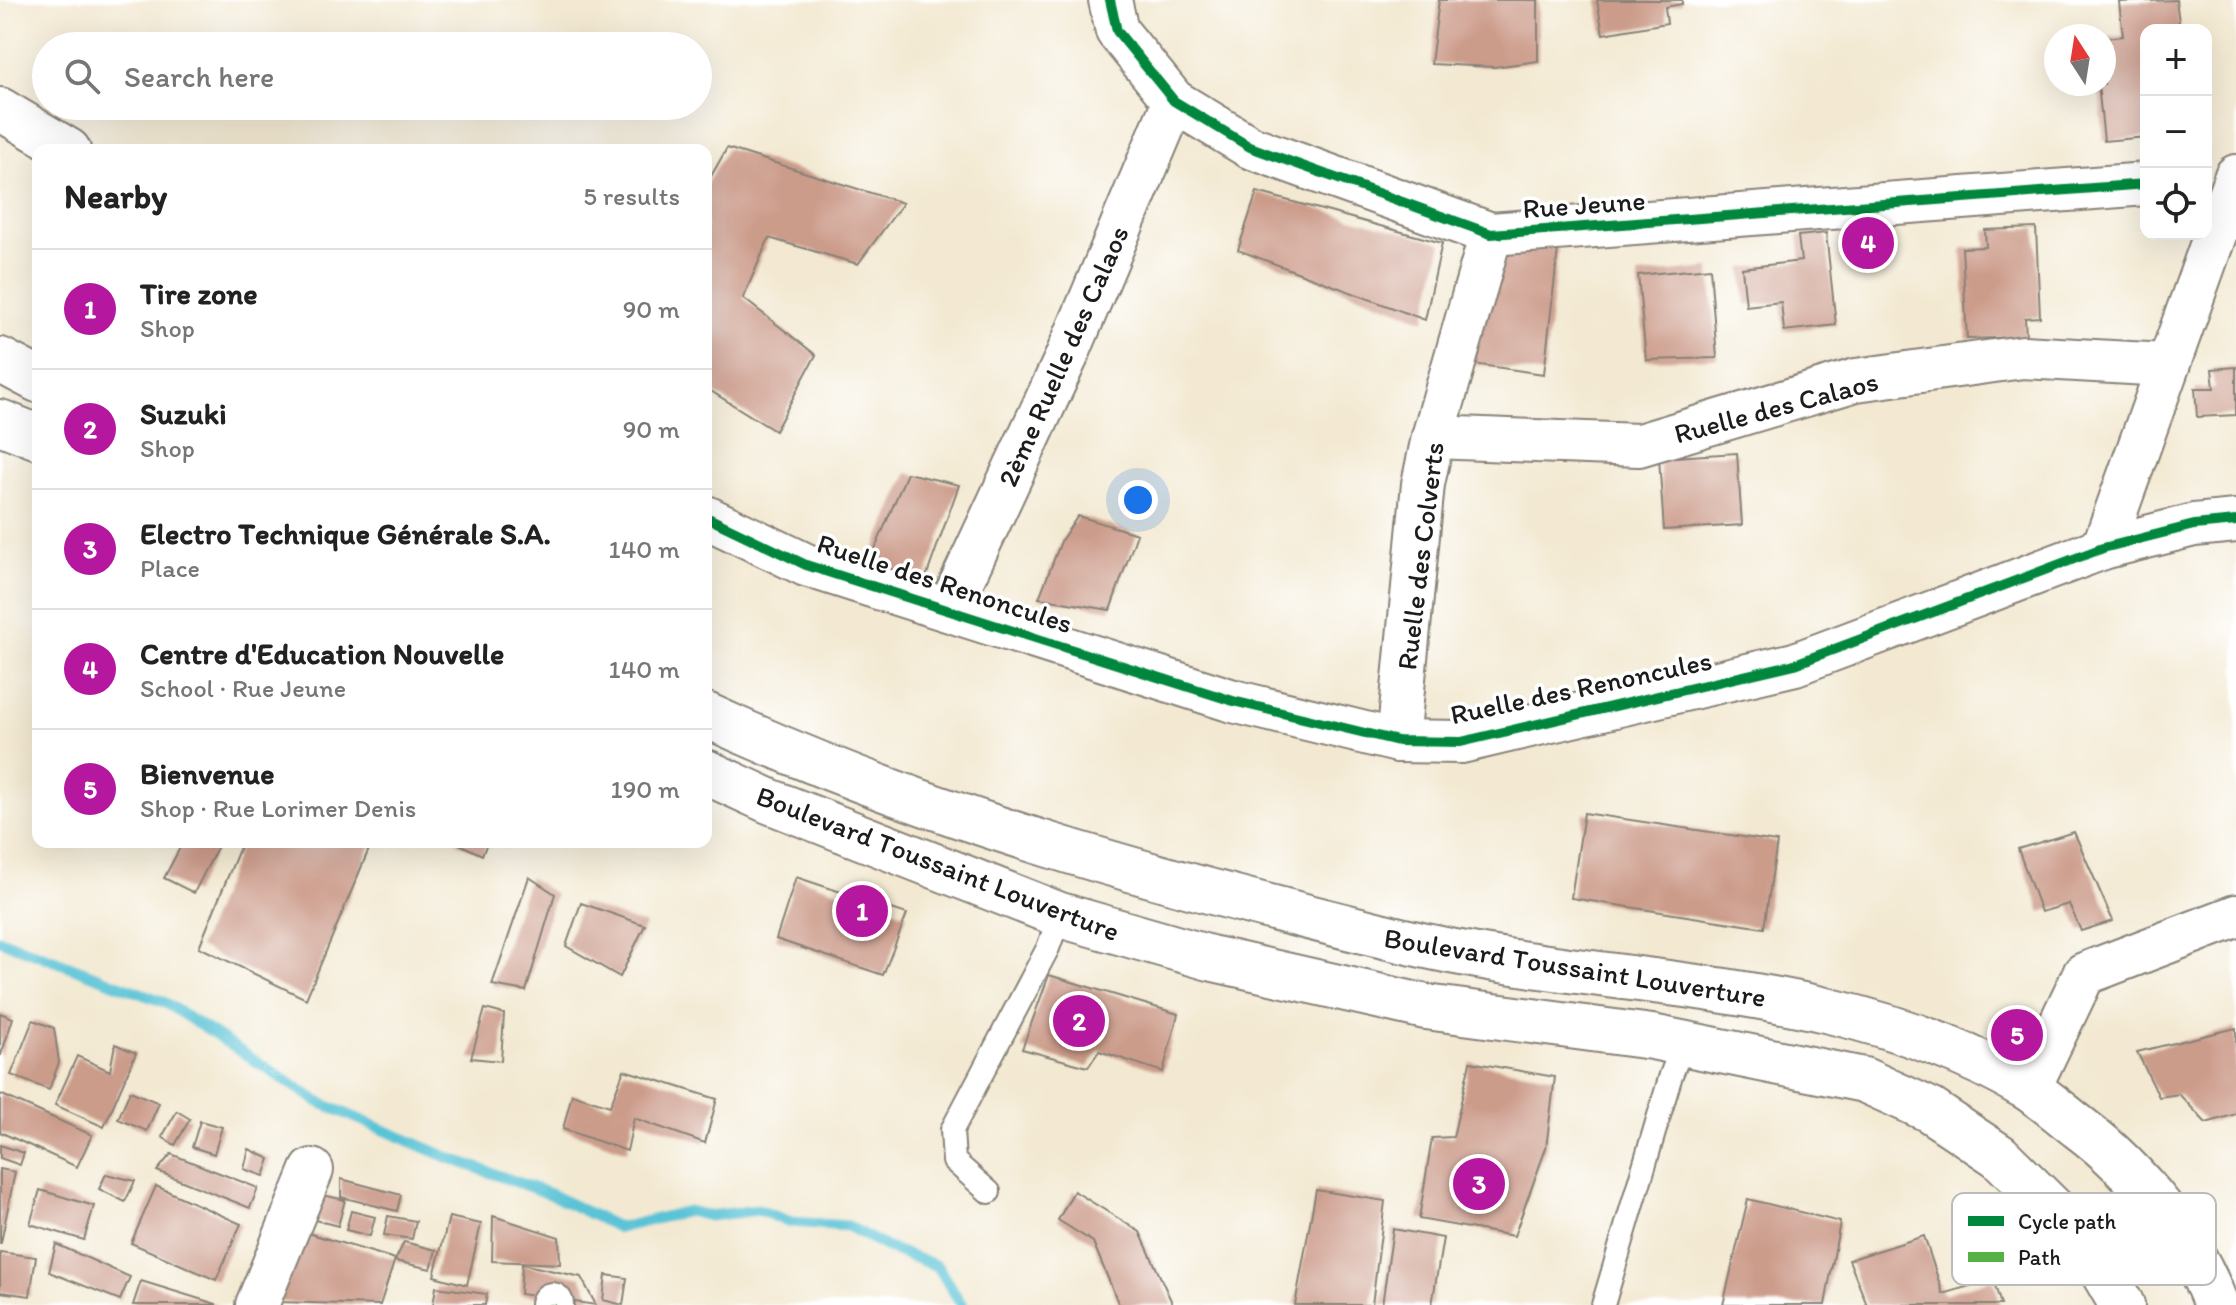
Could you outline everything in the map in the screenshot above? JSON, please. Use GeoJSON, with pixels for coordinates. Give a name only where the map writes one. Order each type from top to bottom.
{"type":"FeatureCollection","features":[{"type":"Feature","properties":{"kind":"main road"},"geometry":{"type":"LineString","coordinates":[[0,360],[32,377]]}},
{"type":"Feature","properties":{"kind":"main road"},"geometry":{"type":"LineString","coordinates":[[0,422],[32,435]]}},
{"type":"Feature","properties":{"kind":"main road","name":"Boulevard Toussaint Louverture"},"geometry":{"type":"LineString","coordinates":[[712,718],[767,743],[1003,833],[1207,893],[1436,949],[1826,1008],[1969,1057],[2029,1089],[2109,1150],[2150,1193]]}},
{"type":"Feature","properties":{"kind":"main road","name":"Boulevard Toussaint Louverture"},"geometry":{"type":"LineString","coordinates":[[712,775],[769,801],[1060,915],[1210,958],[1426,1007],[1684,1042],[1864,1080],[1930,1110],[1999,1156],[2036,1193]]}},
{"type":"Feature","properties":{"kind":"main road","name":"Boulevard Toussaint Louverture"},"geometry":{"type":"LineString","coordinates":[[2110,1285],[2122,1305]]}},
{"type":"Feature","properties":{"kind":"main road","name":"Boulevard Toussaint Louverture"},"geometry":{"type":"LineString","coordinates":[[2205,1285],[2216,1305]]}},
{"type":"Feature","properties":{"kind":"street","name":"Rue Jeune"},"geometry":{"type":"LineString","coordinates":[[1110,0],[1117,31],[1174,101],[1250,147],[1491,234],[2140,184]]}},
{"type":"Feature","properties":{"kind":"street","name":"2ème Ruelle des Calaos"},"geometry":{"type":"LineString","coordinates":[[949,609],[1066,358],[1174,101]]}},
{"type":"Feature","properties":{"kind":"street"},"geometry":{"type":"LineString","coordinates":[[0,109],[59,144]]}},
{"type":"Feature","properties":{"kind":"street"},"geometry":{"type":"LineString","coordinates":[[2103,548],[2236,176],[2212,178]]}},
{"type":"Feature","properties":{"kind":"street","name":"Ruelle des Colverts"},"geometry":{"type":"LineString","coordinates":[[1398,741],[1423,484],[1433,437],[1491,234]]}},
{"type":"Feature","properties":{"kind":"street","name":"Ruelle des Calaos"},"geometry":{"type":"LineString","coordinates":[[1433,437],[1639,445],[1856,380],[2023,357],[2166,365]]}},
{"type":"Feature","properties":{"kind":"street","name":"Ruelle des Renoncules"},"geometry":{"type":"LineString","coordinates":[[712,520],[806,565],[1233,701],[1398,741],[1461,742],[1795,664],[2103,548],[2194,525],[2236,521]]}},
{"type":"Feature","properties":{"kind":"street"},"geometry":{"type":"LineString","coordinates":[[2029,1089],[2084,974],[2236,916]]}},
{"type":"Feature","properties":{"kind":"street"},"geometry":{"type":"LineString","coordinates":[[257,1305],[312,1170]]}},
{"type":"Feature","properties":{"kind":"lane"},"geometry":{"type":"LineString","coordinates":[[989,1192],[954,1161],[952,1130],[1048,948],[1060,915]]}},
{"type":"Feature","properties":{"kind":"lane"},"geometry":{"type":"LineString","coordinates":[[1603,1305],[1671,1075],[1684,1042]]}},
{"type":"Feature","properties":{"kind":"building"},"geometry":{"type":"Polygon","coordinates":[[[1439,0],[1538,0],[1538,61],[1494,67],[1431,64],[1439,0]]]}},
{"type":"Feature","properties":{"kind":"building"},"geometry":{"type":"Polygon","coordinates":[[[1597,0],[1682,0],[1682,4],[1665,7],[1667,23],[1603,34],[1597,0]]]}},
{"type":"Feature","properties":{"kind":"building"},"geometry":{"type":"Polygon","coordinates":[[[2176,0],[2179,24],[2140,24],[2140,138],[2104,141],[2099,96],[2116,96],[2116,37],[2123,36],[2119,2],[2176,0]]]}},
{"type":"Feature","properties":{"kind":"building"},"geometry":{"type":"Polygon","coordinates":[[[727,148],[903,203],[858,264],[769,238],[743,298],[816,355],[775,431],[712,392],[712,174],[727,148]]]}},
{"type":"Feature","properties":{"kind":"building"},"geometry":{"type":"Polygon","coordinates":[[[1257,192],[1442,243],[1425,320],[1238,250],[1257,192]]]}},
{"type":"Feature","properties":{"kind":"building"},"geometry":{"type":"Polygon","coordinates":[[[2036,228],[2040,317],[2025,318],[2026,337],[1967,339],[1962,248],[1986,247],[1985,230],[2036,228]]]}},
{"type":"Feature","properties":{"kind":"building"},"geometry":{"type":"Polygon","coordinates":[[[1826,233],[1836,325],[1784,331],[1781,302],[1746,306],[1742,268],[1801,261],[1798,236],[1826,233]]]}},
{"type":"Feature","properties":{"kind":"building"},"geometry":{"type":"Polygon","coordinates":[[[1500,241],[1558,249],[1544,374],[1473,364],[1500,241]]]}},
{"type":"Feature","properties":{"kind":"building"},"geometry":{"type":"Polygon","coordinates":[[[1710,268],[1717,358],[1646,360],[1638,275],[1710,268]]]}},
{"type":"Feature","properties":{"kind":"building"},"geometry":{"type":"Polygon","coordinates":[[[2236,367],[2236,415],[2197,417],[2195,388],[2214,388],[2212,369],[2236,367]]]}},
{"type":"Feature","properties":{"kind":"building"},"geometry":{"type":"Polygon","coordinates":[[[1737,453],[1742,525],[1664,530],[1659,458],[1737,453]]]}},
{"type":"Feature","properties":{"kind":"building"},"geometry":{"type":"Polygon","coordinates":[[[907,473],[959,485],[925,580],[869,563],[907,473]]]}},
{"type":"Feature","properties":{"kind":"building"},"geometry":{"type":"Polygon","coordinates":[[[1078,516],[1137,534],[1110,610],[1039,598],[1062,539],[1078,516]]]}},
{"type":"Feature","properties":{"kind":"building"},"geometry":{"type":"Polygon","coordinates":[[[1584,813],[1777,842],[1764,928],[1571,898],[1584,813]]]}},
{"type":"Feature","properties":{"kind":"building"},"geometry":{"type":"Polygon","coordinates":[[[2074,832],[2113,921],[2081,931],[2069,904],[2041,912],[2018,849],[2074,832]]]}},
{"type":"Feature","properties":{"kind":"building"},"geometry":{"type":"Polygon","coordinates":[[[180,848],[217,848],[194,893],[164,878],[180,848]]]}},
{"type":"Feature","properties":{"kind":"building"},"geometry":{"type":"Polygon","coordinates":[[[240,848],[369,848],[306,999],[199,947],[240,848]]]}},
{"type":"Feature","properties":{"kind":"building"},"geometry":{"type":"Polygon","coordinates":[[[467,848],[485,848],[482,855],[467,848]]]}},
{"type":"Feature","properties":{"kind":"building"},"geometry":{"type":"Polygon","coordinates":[[[529,877],[555,894],[526,991],[492,985],[529,877]]]}},
{"type":"Feature","properties":{"kind":"building"},"geometry":{"type":"Polygon","coordinates":[[[796,877],[907,914],[883,975],[776,939],[796,877]]]}},
{"type":"Feature","properties":{"kind":"building"},"geometry":{"type":"Polygon","coordinates":[[[581,903],[645,925],[620,977],[566,946],[581,903]]]}},
{"type":"Feature","properties":{"kind":"building"},"geometry":{"type":"Polygon","coordinates":[[[1049,975],[1178,1014],[1163,1072],[1099,1051],[1088,1067],[1022,1049],[1049,975]]]}},
{"type":"Feature","properties":{"kind":"building"},"geometry":{"type":"Polygon","coordinates":[[[485,1009],[504,1014],[501,1061],[471,1058],[485,1009]]]}},
{"type":"Feature","properties":{"kind":"building"},"geometry":{"type":"Polygon","coordinates":[[[0,1013],[13,1018],[1,1055],[0,1055],[0,1013]]]}},
{"type":"Feature","properties":{"kind":"building"},"geometry":{"type":"Polygon","coordinates":[[[33,1020],[54,1028],[59,1062],[49,1090],[11,1075],[33,1020]]]}},
{"type":"Feature","properties":{"kind":"building"},"geometry":{"type":"Polygon","coordinates":[[[2236,1028],[2236,1114],[2206,1123],[2179,1094],[2159,1097],[2137,1052],[2236,1028]]]}},
{"type":"Feature","properties":{"kind":"building"},"geometry":{"type":"Polygon","coordinates":[[[115,1044],[136,1053],[104,1127],[55,1105],[77,1056],[110,1071],[115,1044]]]}},
{"type":"Feature","properties":{"kind":"building"},"geometry":{"type":"Polygon","coordinates":[[[1470,1062],[1555,1077],[1546,1148],[1514,1236],[1419,1219],[1432,1138],[1453,1137],[1470,1062]]]}},
{"type":"Feature","properties":{"kind":"building"},"geometry":{"type":"Polygon","coordinates":[[[624,1070],[717,1099],[705,1143],[634,1118],[627,1151],[563,1129],[572,1094],[610,1106],[624,1070]]]}},
{"type":"Feature","properties":{"kind":"building"},"geometry":{"type":"Polygon","coordinates":[[[130,1091],[159,1103],[147,1131],[118,1119],[130,1091]]]}},
{"type":"Feature","properties":{"kind":"building"},"geometry":{"type":"Polygon","coordinates":[[[0,1094],[92,1135],[77,1167],[0,1132],[0,1094]]]}},
{"type":"Feature","properties":{"kind":"building"},"geometry":{"type":"Polygon","coordinates":[[[177,1111],[190,1119],[175,1145],[162,1137],[177,1111]]]}},
{"type":"Feature","properties":{"kind":"building"},"geometry":{"type":"Polygon","coordinates":[[[200,1121],[222,1127],[214,1154],[192,1147],[200,1121]]]}},
{"type":"Feature","properties":{"kind":"building"},"geometry":{"type":"Polygon","coordinates":[[[0,1145],[24,1153],[20,1165],[0,1158],[0,1145]]]}},
{"type":"Feature","properties":{"kind":"building"},"geometry":{"type":"Polygon","coordinates":[[[249,1149],[270,1159],[264,1176],[244,1169],[249,1149]]]}},
{"type":"Feature","properties":{"kind":"building"},"geometry":{"type":"Polygon","coordinates":[[[171,1154],[258,1188],[250,1208],[157,1171],[171,1154]]]}},
{"type":"Feature","properties":{"kind":"building"},"geometry":{"type":"Polygon","coordinates":[[[0,1169],[15,1172],[1,1243],[0,1243],[0,1169]]]}},
{"type":"Feature","properties":{"kind":"building"},"geometry":{"type":"Polygon","coordinates":[[[106,1174],[135,1181],[125,1202],[99,1189],[106,1174]]]}},
{"type":"Feature","properties":{"kind":"building"},"geometry":{"type":"Polygon","coordinates":[[[341,1179],[401,1195],[397,1211],[341,1197],[341,1179]]]}},
{"type":"Feature","properties":{"kind":"building"},"geometry":{"type":"Polygon","coordinates":[[[156,1186],[241,1224],[216,1280],[131,1243],[156,1186]]]}},
{"type":"Feature","properties":{"kind":"building"},"geometry":{"type":"Polygon","coordinates":[[[40,1190],[94,1206],[84,1240],[30,1224],[40,1190]]]}},
{"type":"Feature","properties":{"kind":"building"},"geometry":{"type":"Polygon","coordinates":[[[1316,1190],[1385,1201],[1372,1305],[1295,1305],[1316,1190]]]}},
{"type":"Feature","properties":{"kind":"building"},"geometry":{"type":"Polygon","coordinates":[[[1074,1191],[1140,1232],[1173,1305],[1119,1305],[1093,1242],[1058,1220],[1074,1191]]]}},
{"type":"Feature","properties":{"kind":"building"},"geometry":{"type":"Polygon","coordinates":[[[318,1194],[345,1200],[338,1226],[311,1219],[318,1194]]]}},
{"type":"Feature","properties":{"kind":"building"},"geometry":{"type":"Polygon","coordinates":[[[1748,1199],[1840,1222],[1825,1305],[1723,1305],[1748,1199]]]}},
{"type":"Feature","properties":{"kind":"building"},"geometry":{"type":"Polygon","coordinates":[[[351,1211],[375,1217],[370,1236],[346,1230],[351,1211]]]}},
{"type":"Feature","properties":{"kind":"building"},"geometry":{"type":"Polygon","coordinates":[[[388,1216],[416,1221],[412,1239],[384,1235],[388,1216]]]}},
{"type":"Feature","properties":{"kind":"building"},"geometry":{"type":"Polygon","coordinates":[[[493,1216],[559,1237],[560,1264],[492,1261],[493,1216]]]}},
{"type":"Feature","properties":{"kind":"building"},"geometry":{"type":"Polygon","coordinates":[[[449,1217],[481,1224],[467,1285],[434,1276],[449,1217]]]}},
{"type":"Feature","properties":{"kind":"building"},"geometry":{"type":"Polygon","coordinates":[[[1393,1229],[1443,1238],[1432,1305],[1382,1305],[1393,1229]]]}},
{"type":"Feature","properties":{"kind":"building"},"geometry":{"type":"Polygon","coordinates":[[[301,1231],[395,1259],[380,1305],[279,1302],[301,1231]]]}},
{"type":"Feature","properties":{"kind":"building"},"geometry":{"type":"Polygon","coordinates":[[[1924,1236],[1943,1294],[1973,1285],[1995,1285],[2001,1305],[1867,1305],[1849,1260],[1924,1236]]]}},
{"type":"Feature","properties":{"kind":"building"},"geometry":{"type":"Polygon","coordinates":[[[404,1242],[436,1250],[431,1269],[395,1261],[404,1242]]]}},
{"type":"Feature","properties":{"kind":"building"},"geometry":{"type":"Polygon","coordinates":[[[56,1244],[130,1277],[120,1300],[49,1272],[56,1244]]]}},
{"type":"Feature","properties":{"kind":"building"},"geometry":{"type":"Polygon","coordinates":[[[0,1252],[36,1257],[30,1296],[0,1292],[0,1252]]]}},
{"type":"Feature","properties":{"kind":"building"},"geometry":{"type":"Polygon","coordinates":[[[522,1264],[581,1277],[596,1305],[520,1294],[522,1264]]]}},
{"type":"Feature","properties":{"kind":"building"},"geometry":{"type":"Polygon","coordinates":[[[606,1275],[627,1278],[623,1305],[603,1300],[606,1275]]]}},
{"type":"Feature","properties":{"kind":"building"},"geometry":{"type":"Polygon","coordinates":[[[141,1281],[216,1304],[216,1305],[133,1305],[141,1281]]]}},
{"type":"Feature","properties":{"kind":"building"},"geometry":{"type":"Polygon","coordinates":[[[436,1287],[487,1294],[485,1305],[433,1305],[436,1287]]]}},
{"type":"Feature","properties":{"kind":"waterway"},"geometry":{"type":"LineString","coordinates":[[0,940],[164,1002],[319,1102],[447,1157],[550,1194],[619,1228],[688,1211],[709,1216],[758,1210],[791,1222],[848,1226],[888,1248],[937,1266],[962,1305]]}},
{"type":"Feature","properties":{"kind":"cycle path"},"geometry":{"type":"LineString","coordinates":[[1110,0],[1117,31],[1174,101],[1250,147],[1491,234],[2140,184]]}},
{"type":"Feature","properties":{"kind":"cycle path"},"geometry":{"type":"LineString","coordinates":[[712,520],[806,565],[1233,701],[1398,741],[1461,742],[1795,664],[2103,548],[2194,525],[2236,521]]}},
{"type":"Feature","properties":{"kind":"place","name":"Centre d'Education Nouvelle"},"geometry":{"type":"Point","coordinates":[1868,243]}},
{"type":"Feature","properties":{"kind":"place","name":"Tire zone"},"geometry":{"type":"Point","coordinates":[862,911]}},
{"type":"Feature","properties":{"kind":"place","name":"Suzuki"},"geometry":{"type":"Point","coordinates":[1079,1021]}},
{"type":"Feature","properties":{"kind":"place","name":"Bienvenue"},"geometry":{"type":"Point","coordinates":[2017,1035]}},
{"type":"Feature","properties":{"kind":"place","name":"Electro Technique Générale S.A."},"geometry":{"type":"Point","coordinates":[1479,1184]}}]}
